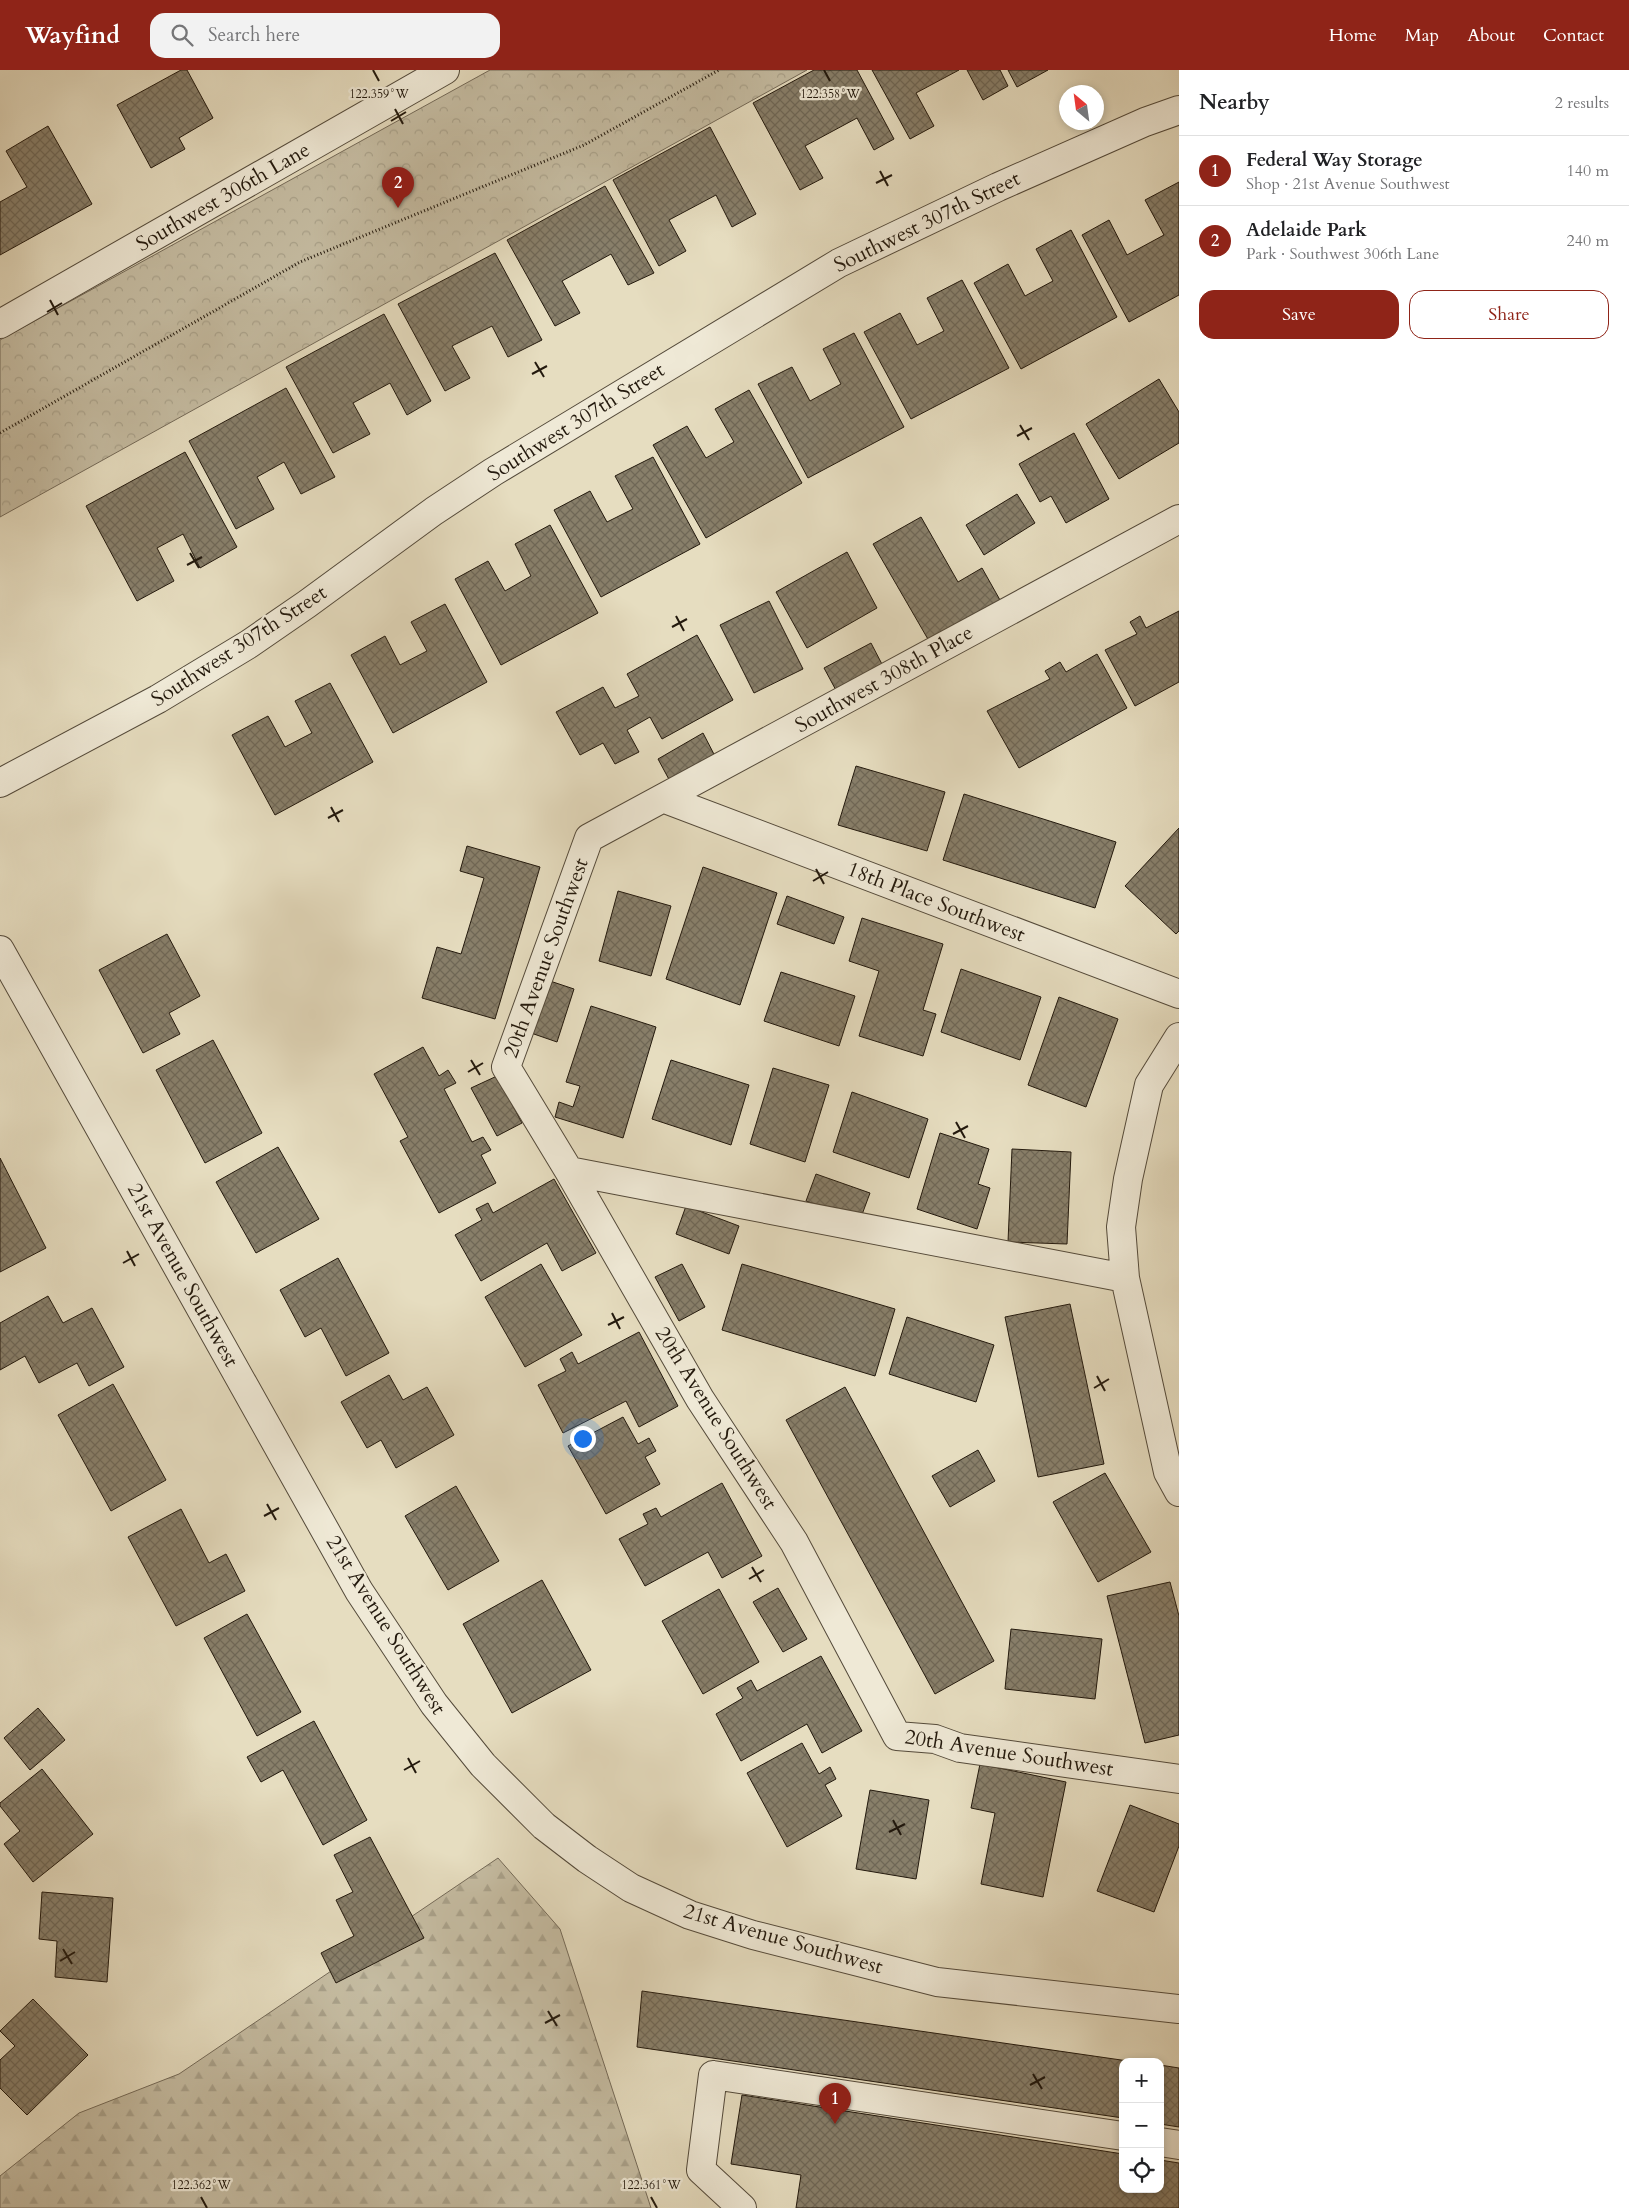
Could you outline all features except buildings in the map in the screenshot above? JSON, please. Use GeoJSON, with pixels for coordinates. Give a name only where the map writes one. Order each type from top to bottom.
{"type":"FeatureCollection","features":[{"type":"Feature","properties":{"kind":"street","name":"Southwest 306th Lane"},"geometry":{"type":"LineString","coordinates":[[0,324],[445,70]]}},
{"type":"Feature","properties":{"kind":"street","name":"Southwest 307th Street"},"geometry":{"type":"LineString","coordinates":[[0,783],[158,699],[249,644],[307,604],[434,510],[493,472],[839,263],[998,187],[1144,122],[1179,110]]}},
{"type":"Feature","properties":{"kind":"street","name":"Southwest 308th Place"},"geometry":{"type":"LineString","coordinates":[[589,838],[665,799],[1179,519]]}},
{"type":"Feature","properties":{"kind":"street","name":"18th Place Southwest"},"geometry":{"type":"LineString","coordinates":[[665,799],[1179,994]]}},
{"type":"Feature","properties":{"kind":"street","name":"20th Avenue Southwest"},"geometry":{"type":"LineString","coordinates":[[589,838],[506,1067],[569,1171],[700,1399],[794,1542],[897,1736],[935,1739],[960,1748],[1179,1780]]}},
{"type":"Feature","properties":{"kind":"street","name":"21st Avenue Southwest"},"geometry":{"type":"LineString","coordinates":[[0,950],[360,1591],[399,1654],[458,1736],[514,1799],[544,1826],[587,1859],[632,1888],[690,1915],[753,1935],[937,1982],[1179,2010]]}},
{"type":"Feature","properties":{"kind":"street"},"geometry":{"type":"LineString","coordinates":[[1179,1037],[1149,1085],[1136,1137],[1121,1227],[1124,1278],[1168,1472],[1179,1492]]}},
{"type":"Feature","properties":{"kind":"street"},"geometry":{"type":"LineString","coordinates":[[569,1171],[1124,1278]]}},
{"type":"Feature","properties":{"kind":"street"},"geometry":{"type":"LineString","coordinates":[[742,2208],[701,2170],[712,2075],[1119,2135]]}},
{"type":"Feature","properties":{"kind":"street"},"geometry":{"type":"LineString","coordinates":[[1164,2143],[1179,2145]]}},
{"type":"Feature","properties":{"kind":"path"},"geometry":{"type":"LineString","coordinates":[[0,433],[300,262],[584,145],[719,70]]}},
{"type":"Feature","properties":{"kind":"green space"},"geometry":{"type":"Polygon","coordinates":[[[490,70],[807,70],[0,517],[0,340],[490,70]]]}},
{"type":"Feature","properties":{"kind":"green space"},"geometry":{"type":"Polygon","coordinates":[[[498,1858],[560,1929],[651,2208],[0,2208],[0,2176],[79,2113],[179,2074],[498,1858]]]}},
{"type":"Feature","properties":{"kind":"place","name":"Adelaide Park"},"geometry":{"type":"Point","coordinates":[398,208]}},
{"type":"Feature","properties":{"kind":"place","name":"Federal Way Storage"},"geometry":{"type":"Point","coordinates":[835,2124]}}]}
